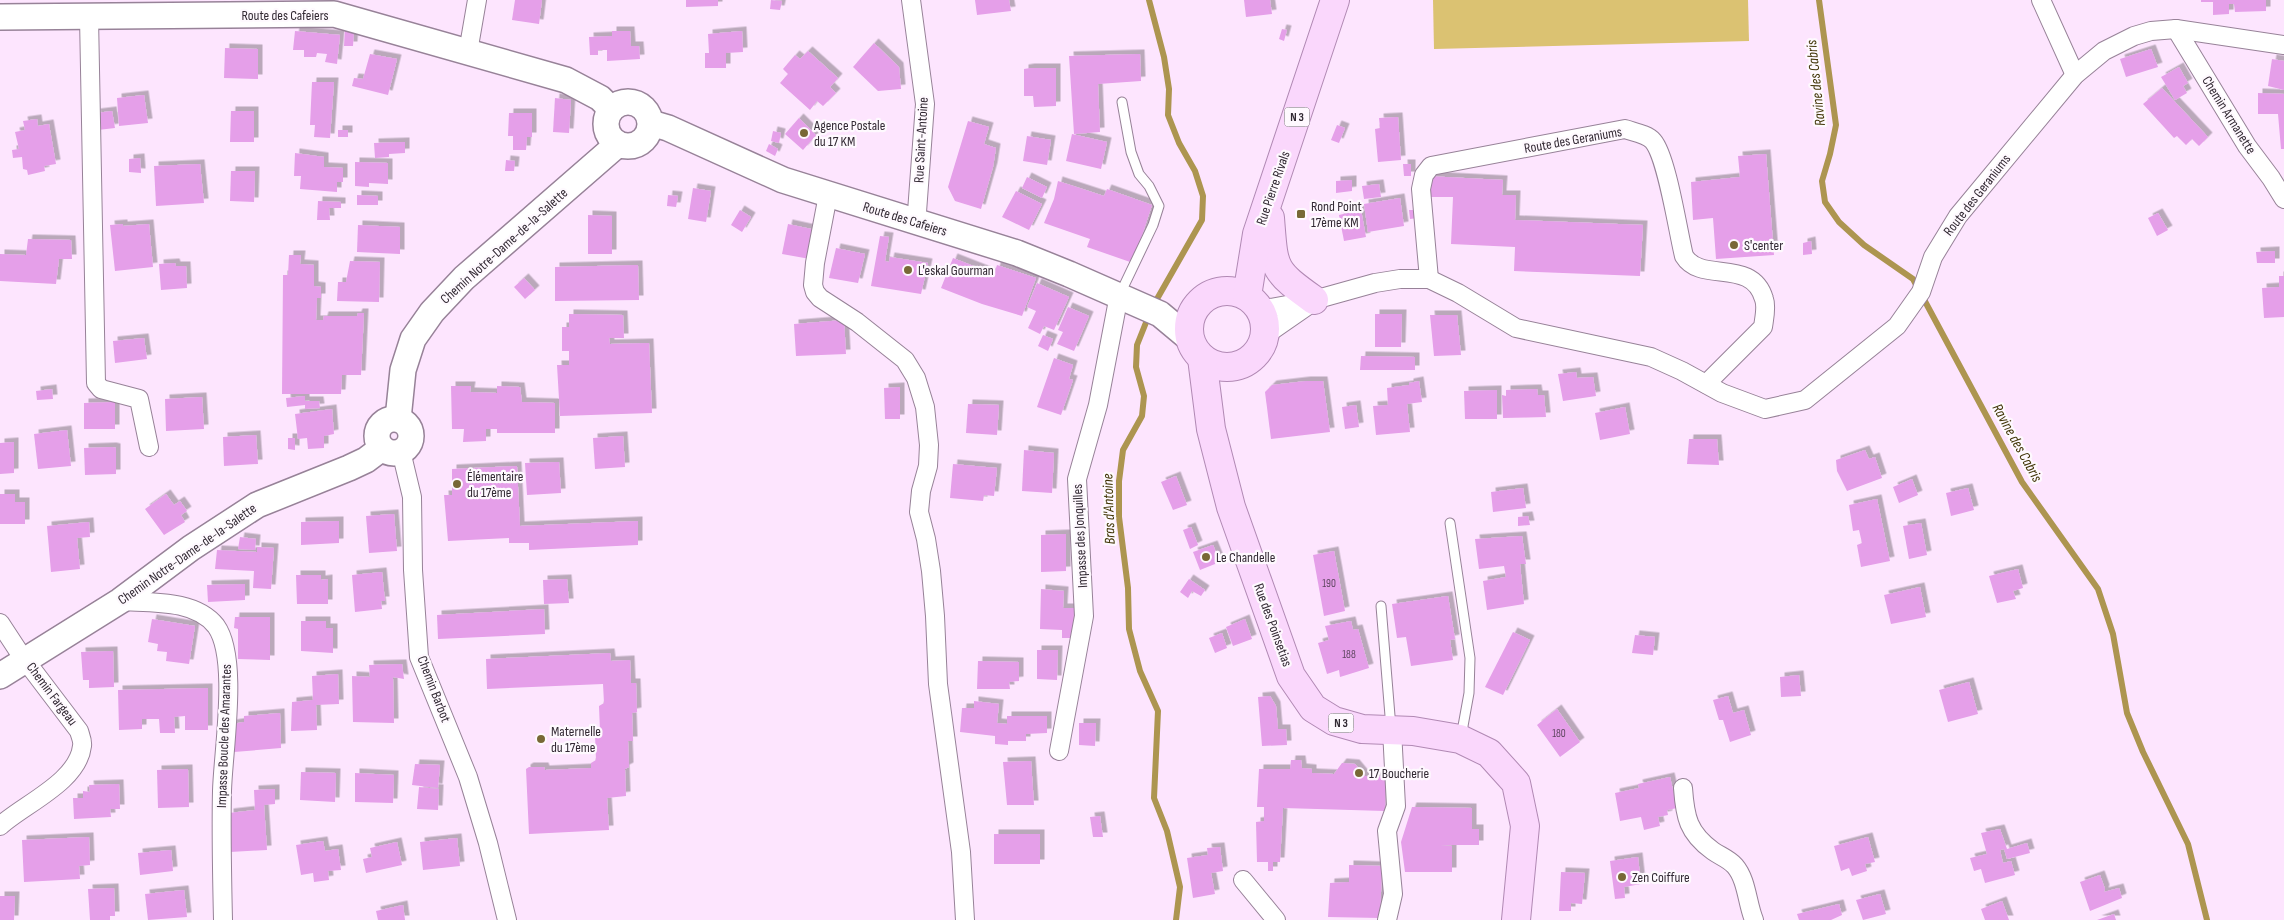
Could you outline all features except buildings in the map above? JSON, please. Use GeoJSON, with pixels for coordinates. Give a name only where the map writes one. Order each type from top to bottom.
{"type":"FeatureCollection","features":[{"type":"Feature","properties":{"kind":"main road","name":"Rue Pierre Rivals"},"geometry":{"type":"LineString","coordinates":[[1243,299],[1257,234],[1335,0]]}},
{"type":"Feature","properties":{"kind":"main road","name":"N 3"},"geometry":{"type":"LineString","coordinates":[[1269,198],[1274,259],[1281,274],[1314,300]]}},
{"type":"Feature","properties":{"kind":"main road","name":"N 3"},"geometry":{"type":"LineString","coordinates":[[1194,337],[1199,303],[1209,295],[1243,299]]}},
{"type":"Feature","properties":{"kind":"main road"},"geometry":{"type":"LineString","coordinates":[[1243,299],[1264,327],[1264,336]]}},
{"type":"Feature","properties":{"kind":"main road","name":"N 3"},"geometry":{"type":"LineString","coordinates":[[1236,366],[1254,355],[1264,336]]}},
{"type":"Feature","properties":{"kind":"main road"},"geometry":{"type":"LineString","coordinates":[[1194,337],[1212,364],[1236,366]]}},
{"type":"Feature","properties":{"kind":"main road","name":"Rue des Poinsetias"},"geometry":{"type":"LineString","coordinates":[[1194,337],[1211,428],[1231,507],[1291,676],[1313,708],[1334,721],[1362,729],[1413,731],[1460,739],[1489,753],[1516,783],[1525,826],[1516,920]]}},
{"type":"Feature","properties":{"kind":"main road","name":"Rue des Poinsetias"},"geometry":{"type":"LineString","coordinates":[[1211,428],[1221,391],[1236,366]]}},
{"type":"Feature","properties":{"kind":"street"},"geometry":{"type":"LineString","coordinates":[[468,52],[477,0]]}},
{"type":"Feature","properties":{"kind":"street","name":"Rue Saint-Antoine"},"geometry":{"type":"LineString","coordinates":[[911,0],[925,104],[915,221]]}},
{"type":"Feature","properties":{"kind":"street"},"geometry":{"type":"LineString","coordinates":[[2041,0],[2075,75]]}},
{"type":"Feature","properties":{"kind":"street","name":"Route des Cafeiers"},"geometry":{"type":"LineString","coordinates":[[0,17],[105,11],[332,7],[468,52],[566,80],[600,98],[611,110]]}},
{"type":"Feature","properties":{"kind":"street"},"geometry":{"type":"LineString","coordinates":[[105,11],[96,383],[101,390],[139,399],[149,447]]}},
{"type":"Feature","properties":{"kind":"street","name":"Route des Geraniums"},"geometry":{"type":"LineString","coordinates":[[1243,299],[1314,300],[1383,282],[1400,279],[1430,279],[1458,293],[1516,328],[1651,357],[1722,393],[1765,409],[1805,400],[1897,326],[1921,292],[1933,257],[1958,216],[2075,75],[2104,51],[2134,36],[2151,31],[2176,29],[2284,45]]}},
{"type":"Feature","properties":{"kind":"street","name":"Chemin Armanette"},"geometry":{"type":"LineString","coordinates":[[2176,29],[2247,146],[2284,199]]}},
{"type":"Feature","properties":{"kind":"street"},"geometry":{"type":"LineString","coordinates":[[625,102],[640,104],[649,116],[651,123],[650,131],[640,143],[627,147],[614,142],[606,130],[606,122],[611,110],[617,104],[625,102]]}},
{"type":"Feature","properties":{"kind":"street","name":"Route des Cafeiers"},"geometry":{"type":"LineString","coordinates":[[651,123],[668,128],[783,180],[828,196],[1017,253],[1127,298],[1160,314],[1194,337]]}},
{"type":"Feature","properties":{"kind":"street","name":"Route des Geraniums"},"geometry":{"type":"LineString","coordinates":[[1430,279],[1422,189],[1424,175],[1431,166],[1625,129],[1640,134],[1652,140],[1662,159],[1684,256],[1688,264],[1697,268],[1740,274],[1758,284],[1765,301],[1764,327],[1706,384]]}},
{"type":"Feature","properties":{"kind":"street","name":"Chemin Notre-Dame-de-la-Salette"},"geometry":{"type":"LineString","coordinates":[[392,450],[377,439],[379,428],[387,420],[398,419],[403,370],[413,339],[432,312],[464,278],[618,144]]}},
{"type":"Feature","properties":{"kind":"street"},"geometry":{"type":"LineString","coordinates":[[828,196],[815,263],[813,285],[815,292],[820,298],[857,322],[905,360],[916,378],[925,407],[928,466],[921,491],[919,512],[926,538],[932,580],[938,684],[961,852],[964,920]]}},
{"type":"Feature","properties":{"kind":"street","name":"Impasse des Jonquilles"},"geometry":{"type":"LineString","coordinates":[[1059,751],[1084,616],[1077,479],[1127,298]]}},
{"type":"Feature","properties":{"kind":"street","name":"Route des Geraniums"},"geometry":{"type":"LineString","coordinates":[[1264,336],[1314,300]]}},
{"type":"Feature","properties":{"kind":"street","name":"Chemin Notre-Dame-de-la-Salette"},"geometry":{"type":"LineString","coordinates":[[0,676],[120,600],[191,548],[257,505],[392,450]]}},
{"type":"Feature","properties":{"kind":"street","name":"Chemin Barbot"},"geometry":{"type":"LineString","coordinates":[[392,450],[412,497],[413,570],[419,656],[468,777],[488,843],[507,920]]}},
{"type":"Feature","properties":{"kind":"street","name":"Impasse Boucle des Amarantes"},"geometry":{"type":"LineString","coordinates":[[120,600],[185,606],[202,615],[216,626],[221,637],[227,658],[228,680],[222,792],[223,920]]}},
{"type":"Feature","properties":{"kind":"street","name":"Chemin Fargeau"},"geometry":{"type":"LineString","coordinates":[[0,623],[79,731],[82,745],[79,756],[71,770],[56,785],[0,826]]}},
{"type":"Feature","properties":{"kind":"street"},"geometry":{"type":"LineString","coordinates":[[1387,920],[1393,894],[1387,831],[1396,806],[1392,730]]}},
{"type":"Feature","properties":{"kind":"street"},"geometry":{"type":"LineString","coordinates":[[1683,788],[1685,813],[1689,825],[1704,844],[1735,866],[1743,884],[1754,920]]}},
{"type":"Feature","properties":{"kind":"street"},"geometry":{"type":"LineString","coordinates":[[1243,880],[1276,920]]}},
{"type":"Feature","properties":{"kind":"lane"},"geometry":{"type":"LineString","coordinates":[[1122,102],[1131,152],[1139,174],[1149,186],[1159,206],[1127,298]]}},
{"type":"Feature","properties":{"kind":"lane"},"geometry":{"type":"LineString","coordinates":[[1450,523],[1470,658],[1469,693],[1460,739]]}},
{"type":"Feature","properties":{"kind":"lane"},"geometry":{"type":"LineString","coordinates":[[1381,606],[1392,730]]}},
{"type":"Feature","properties":{"kind":"shaded area"},"geometry":{"type":"Polygon","coordinates":[[[1433,0],[1748,0],[1749,41],[1434,49],[1433,0]]]}},
{"type":"Feature","properties":{"kind":"waterway","name":"Bras d'Antoine"},"geometry":{"type":"LineString","coordinates":[[1149,0],[1164,57],[1169,89],[1168,115],[1179,143],[1195,171],[1203,196],[1202,220],[1153,306]]}},
{"type":"Feature","properties":{"kind":"waterway","name":"Ravine des Cabris"},"geometry":{"type":"LineString","coordinates":[[1819,0],[1836,125],[1822,181],[1825,202],[1839,222],[1864,245],[1913,279],[2022,482],[2098,589],[2113,634],[2127,713],[2143,752],[2188,844],[2207,920]]}},
{"type":"Feature","properties":{"kind":"waterway","name":"Bras d'Antoine"},"geometry":{"type":"LineString","coordinates":[[1149,315],[1137,345],[1136,367],[1144,396],[1142,416],[1123,450],[1119,481],[1119,517],[1128,588],[1129,629],[1140,671],[1158,711],[1154,798],[1167,831],[1180,887],[1176,920]]}},
{"type":"Feature","properties":{"kind":"place","name":"Agence Postale du 17 KM"},"geometry":{"type":"Point","coordinates":[804,133]}},
{"type":"Feature","properties":{"kind":"place","name":"Rond Point 17ème KM"},"geometry":{"type":"Point","coordinates":[1301,214]}},
{"type":"Feature","properties":{"kind":"place","name":"S'center"},"geometry":{"type":"Point","coordinates":[1734,245]}},
{"type":"Feature","properties":{"kind":"place","name":"L'eskal Gourman"},"geometry":{"type":"Point","coordinates":[908,270]}},
{"type":"Feature","properties":{"kind":"place","name":"Élémentaire du 17ème"},"geometry":{"type":"Point","coordinates":[457,484]}},
{"type":"Feature","properties":{"kind":"place","name":"Le Chandelle"},"geometry":{"type":"Point","coordinates":[1206,557]}},
{"type":"Feature","properties":{"kind":"place","name":"Maternelle du 17ème"},"geometry":{"type":"Point","coordinates":[541,739]}},
{"type":"Feature","properties":{"kind":"place","name":"17 Boucherie"},"geometry":{"type":"Point","coordinates":[1359,773]}},
{"type":"Feature","properties":{"kind":"place","name":"Zen Coiffure"},"geometry":{"type":"Point","coordinates":[1622,877]}}]}
